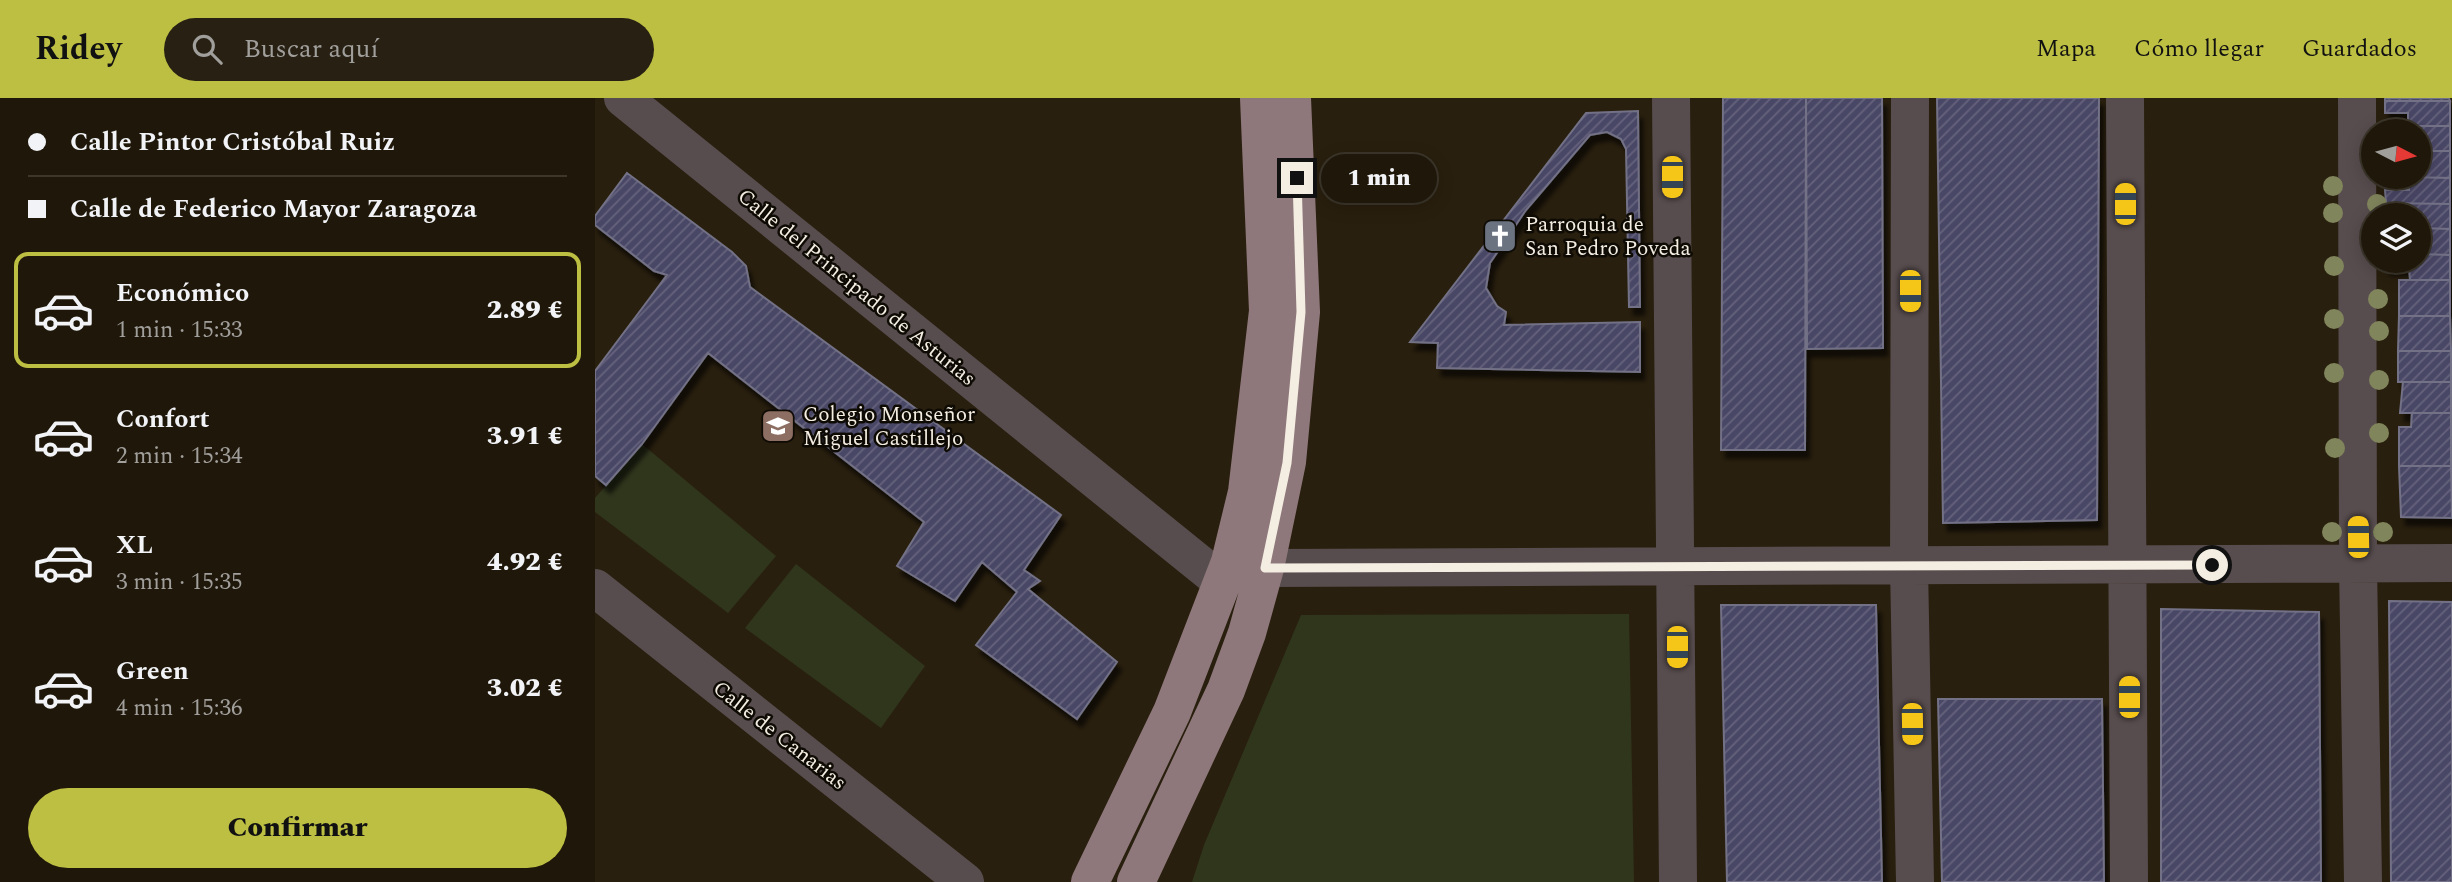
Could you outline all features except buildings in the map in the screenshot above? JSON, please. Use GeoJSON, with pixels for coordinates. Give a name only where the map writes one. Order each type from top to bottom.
{"type":"FeatureCollection","features":[{"type":"Feature","properties":{"kind":"main road"},"geometry":{"type":"LineString","coordinates":[[1090,882],[1172,712],[1222,582],[1247,492],[1268,311],[1259,98]]}},
{"type":"Feature","properties":{"kind":"main road"},"geometry":{"type":"LineString","coordinates":[[1136,882],[1226,690],[1247,633],[1265,568],[1287,463],[1301,312],[1292,98]]}},
{"type":"Feature","properties":{"kind":"street","name":"Calle del Principado de Asturias"},"geometry":{"type":"LineString","coordinates":[[623,98],[1222,582]]}},
{"type":"Feature","properties":{"kind":"street"},"geometry":{"type":"LineString","coordinates":[[1671,98],[1678,882]]}},
{"type":"Feature","properties":{"kind":"street"},"geometry":{"type":"LineString","coordinates":[[1910,98],[1909,566],[1915,882]]}},
{"type":"Feature","properties":{"kind":"street"},"geometry":{"type":"LineString","coordinates":[[2125,98],[2129,882]]}},
{"type":"Feature","properties":{"kind":"street"},"geometry":{"type":"LineString","coordinates":[[2357,98],[2358,564],[2363,882]]}},
{"type":"Feature","properties":{"kind":"street"},"geometry":{"type":"LineString","coordinates":[[1265,568],[1677,569],[2452,563]]}},
{"type":"Feature","properties":{"kind":"street","name":"Calle de Canarias"},"geometry":{"type":"LineString","coordinates":[[595,588],[965,882]]}},
{"type":"Feature","properties":{"kind":"green space"},"geometry":{"type":"Polygon","coordinates":[[[642,444],[776,556],[728,613],[595,512],[595,498],[642,444]]]}},
{"type":"Feature","properties":{"kind":"green space"},"geometry":{"type":"Polygon","coordinates":[[[796,564],[925,666],[881,728],[745,628],[796,564]]]}},
{"type":"Feature","properties":{"kind":"green space"},"geometry":{"type":"Polygon","coordinates":[[[1629,614],[1634,882],[1192,882],[1204,845],[1301,615],[1629,614]]]}},
{"type":"Feature","properties":{"kind":"place","name":"Parroquia de San Pedro Poveda"},"geometry":{"type":"Point","coordinates":[1500,236]}},
{"type":"Feature","properties":{"kind":"place","name":"Colegio Monseñor Miguel Castillejo"},"geometry":{"type":"Point","coordinates":[778,426]}},
{"type":"Feature","properties":{"kind":"route"},"geometry":{"type":"LineString","coordinates":[[1297,178],[1301,312],[1287,463],[1265,568],[1677,569],[2212,565]]}}]}
